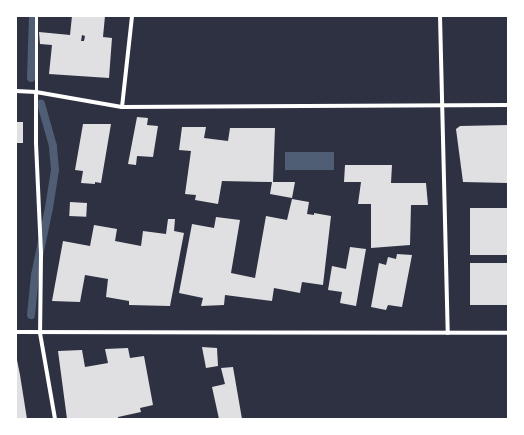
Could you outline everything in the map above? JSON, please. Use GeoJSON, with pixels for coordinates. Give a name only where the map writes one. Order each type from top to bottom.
{"type":"FeatureCollection","features":[{"type":"Feature","properties":{"kind":"street"},"geometry":{"type":"LineString","coordinates":[[122,107],[132,16]]}},
{"type":"Feature","properties":{"kind":"street"},"geometry":{"type":"LineString","coordinates":[[440,16],[448,333]]}},
{"type":"Feature","properties":{"kind":"street"},"geometry":{"type":"LineString","coordinates":[[16,91],[36,92],[122,107],[442,107],[508,105]]}},
{"type":"Feature","properties":{"kind":"street"},"geometry":{"type":"LineString","coordinates":[[36,92],[36,143],[41,255],[40,333],[55,419]]}},
{"type":"Feature","properties":{"kind":"street"},"geometry":{"type":"LineString","coordinates":[[16,332],[508,333]]}},
{"type":"Feature","properties":{"kind":"lane"},"geometry":{"type":"LineString","coordinates":[[36,16],[36,92]]}},
{"type":"Feature","properties":{"kind":"water"},"geometry":{"type":"Polygon","coordinates":[[[285,152],[334,152],[334,170],[285,170],[285,152]]]}},
{"type":"Feature","properties":{"kind":"building"},"geometry":{"type":"Polygon","coordinates":[[[72,16],[105,16],[103,37],[112,38],[109,78],[49,74],[52,45],[40,44],[39,32],[70,35],[72,16]],[[82,35],[81,41],[84,41],[85,36],[82,35]]]}},
{"type":"Feature","properties":{"kind":"building"},"geometry":{"type":"Polygon","coordinates":[[[137,117],[148,118],[147,125],[158,126],[153,157],[137,156],[136,165],[128,164],[137,117]]]}},
{"type":"Feature","properties":{"kind":"building"},"geometry":{"type":"Polygon","coordinates":[[[16,122],[23,122],[23,143],[16,143],[16,122]]]}},
{"type":"Feature","properties":{"kind":"building"},"geometry":{"type":"Polygon","coordinates":[[[83,124],[111,124],[101,183],[81,183],[83,171],[75,170],[83,124]]]}},
{"type":"Feature","properties":{"kind":"building"},"geometry":{"type":"Polygon","coordinates":[[[508,125],[508,183],[463,182],[456,129],[460,126],[508,125]]]}},
{"type":"Feature","properties":{"kind":"building"},"geometry":{"type":"Polygon","coordinates":[[[182,127],[206,127],[204,138],[228,141],[230,128],[275,128],[273,182],[222,181],[218,204],[195,200],[196,195],[185,194],[191,151],[179,150],[182,127]]]}},
{"type":"Feature","properties":{"kind":"building"},"geometry":{"type":"Polygon","coordinates":[[[345,165],[392,165],[391,183],[426,183],[428,205],[411,205],[410,245],[371,248],[371,204],[358,204],[361,182],[344,182],[345,165]]]}},
{"type":"Feature","properties":{"kind":"building"},"geometry":{"type":"Polygon","coordinates":[[[272,182],[295,182],[292,198],[270,194],[272,182]]]}},
{"type":"Feature","properties":{"kind":"building"},"geometry":{"type":"Polygon","coordinates":[[[292,199],[309,202],[307,214],[314,215],[314,213],[331,216],[323,285],[302,282],[300,293],[274,288],[272,301],[225,295],[224,305],[201,306],[203,298],[179,293],[192,224],[214,228],[216,217],[240,220],[231,273],[255,278],[266,216],[287,220],[292,199]]]}},
{"type":"Feature","properties":{"kind":"building"},"geometry":{"type":"Polygon","coordinates":[[[70,202],[87,203],[86,217],[69,216],[70,202]]]}},
{"type":"Feature","properties":{"kind":"building"},"geometry":{"type":"Polygon","coordinates":[[[470,208],[508,208],[508,255],[470,255],[470,208]]]}},
{"type":"Feature","properties":{"kind":"building"},"geometry":{"type":"Polygon","coordinates":[[[168,219],[175,219],[174,231],[184,233],[170,306],[129,305],[129,301],[106,297],[108,279],[85,275],[80,302],[52,301],[63,241],[90,246],[94,225],[117,229],[115,241],[141,246],[143,231],[166,234],[168,219]]]}},
{"type":"Feature","properties":{"kind":"building"},"geometry":{"type":"Polygon","coordinates":[[[350,247],[366,249],[356,306],[340,303],[342,292],[328,290],[332,266],[346,269],[350,247]]]}},
{"type":"Feature","properties":{"kind":"building"},"geometry":{"type":"Polygon","coordinates":[[[397,254],[412,255],[402,307],[388,305],[386,310],[371,307],[379,263],[386,265],[388,257],[396,259],[397,254]]]}},
{"type":"Feature","properties":{"kind":"building"},"geometry":{"type":"Polygon","coordinates":[[[470,263],[508,263],[508,305],[470,305],[470,263]]]}},
{"type":"Feature","properties":{"kind":"building"},"geometry":{"type":"Polygon","coordinates":[[[16,274],[17,274],[16,285],[16,274]]]}},
{"type":"Feature","properties":{"kind":"building"},"geometry":{"type":"Polygon","coordinates":[[[202,347],[217,348],[218,366],[206,368],[202,347]]]}},
{"type":"Feature","properties":{"kind":"building"},"geometry":{"type":"Polygon","coordinates":[[[128,348],[130,358],[144,356],[153,405],[140,408],[141,412],[118,417],[118,419],[67,419],[58,351],[82,350],[85,367],[108,363],[105,349],[128,348]]]}},
{"type":"Feature","properties":{"kind":"building"},"geometry":{"type":"Polygon","coordinates":[[[17,360],[20,375],[27,419],[16,419],[17,360]]]}},
{"type":"Feature","properties":{"kind":"building"},"geometry":{"type":"Polygon","coordinates":[[[233,367],[242,419],[219,419],[212,387],[225,384],[221,368],[233,367]]]}},
{"type":"Feature","properties":{"kind":"waterway"},"geometry":{"type":"LineString","coordinates":[[31,78],[33,16]]}},
{"type":"Feature","properties":{"kind":"waterway"},"geometry":{"type":"LineString","coordinates":[[31,315],[35,275],[49,208],[55,170],[53,146],[41,104]]}}]}
